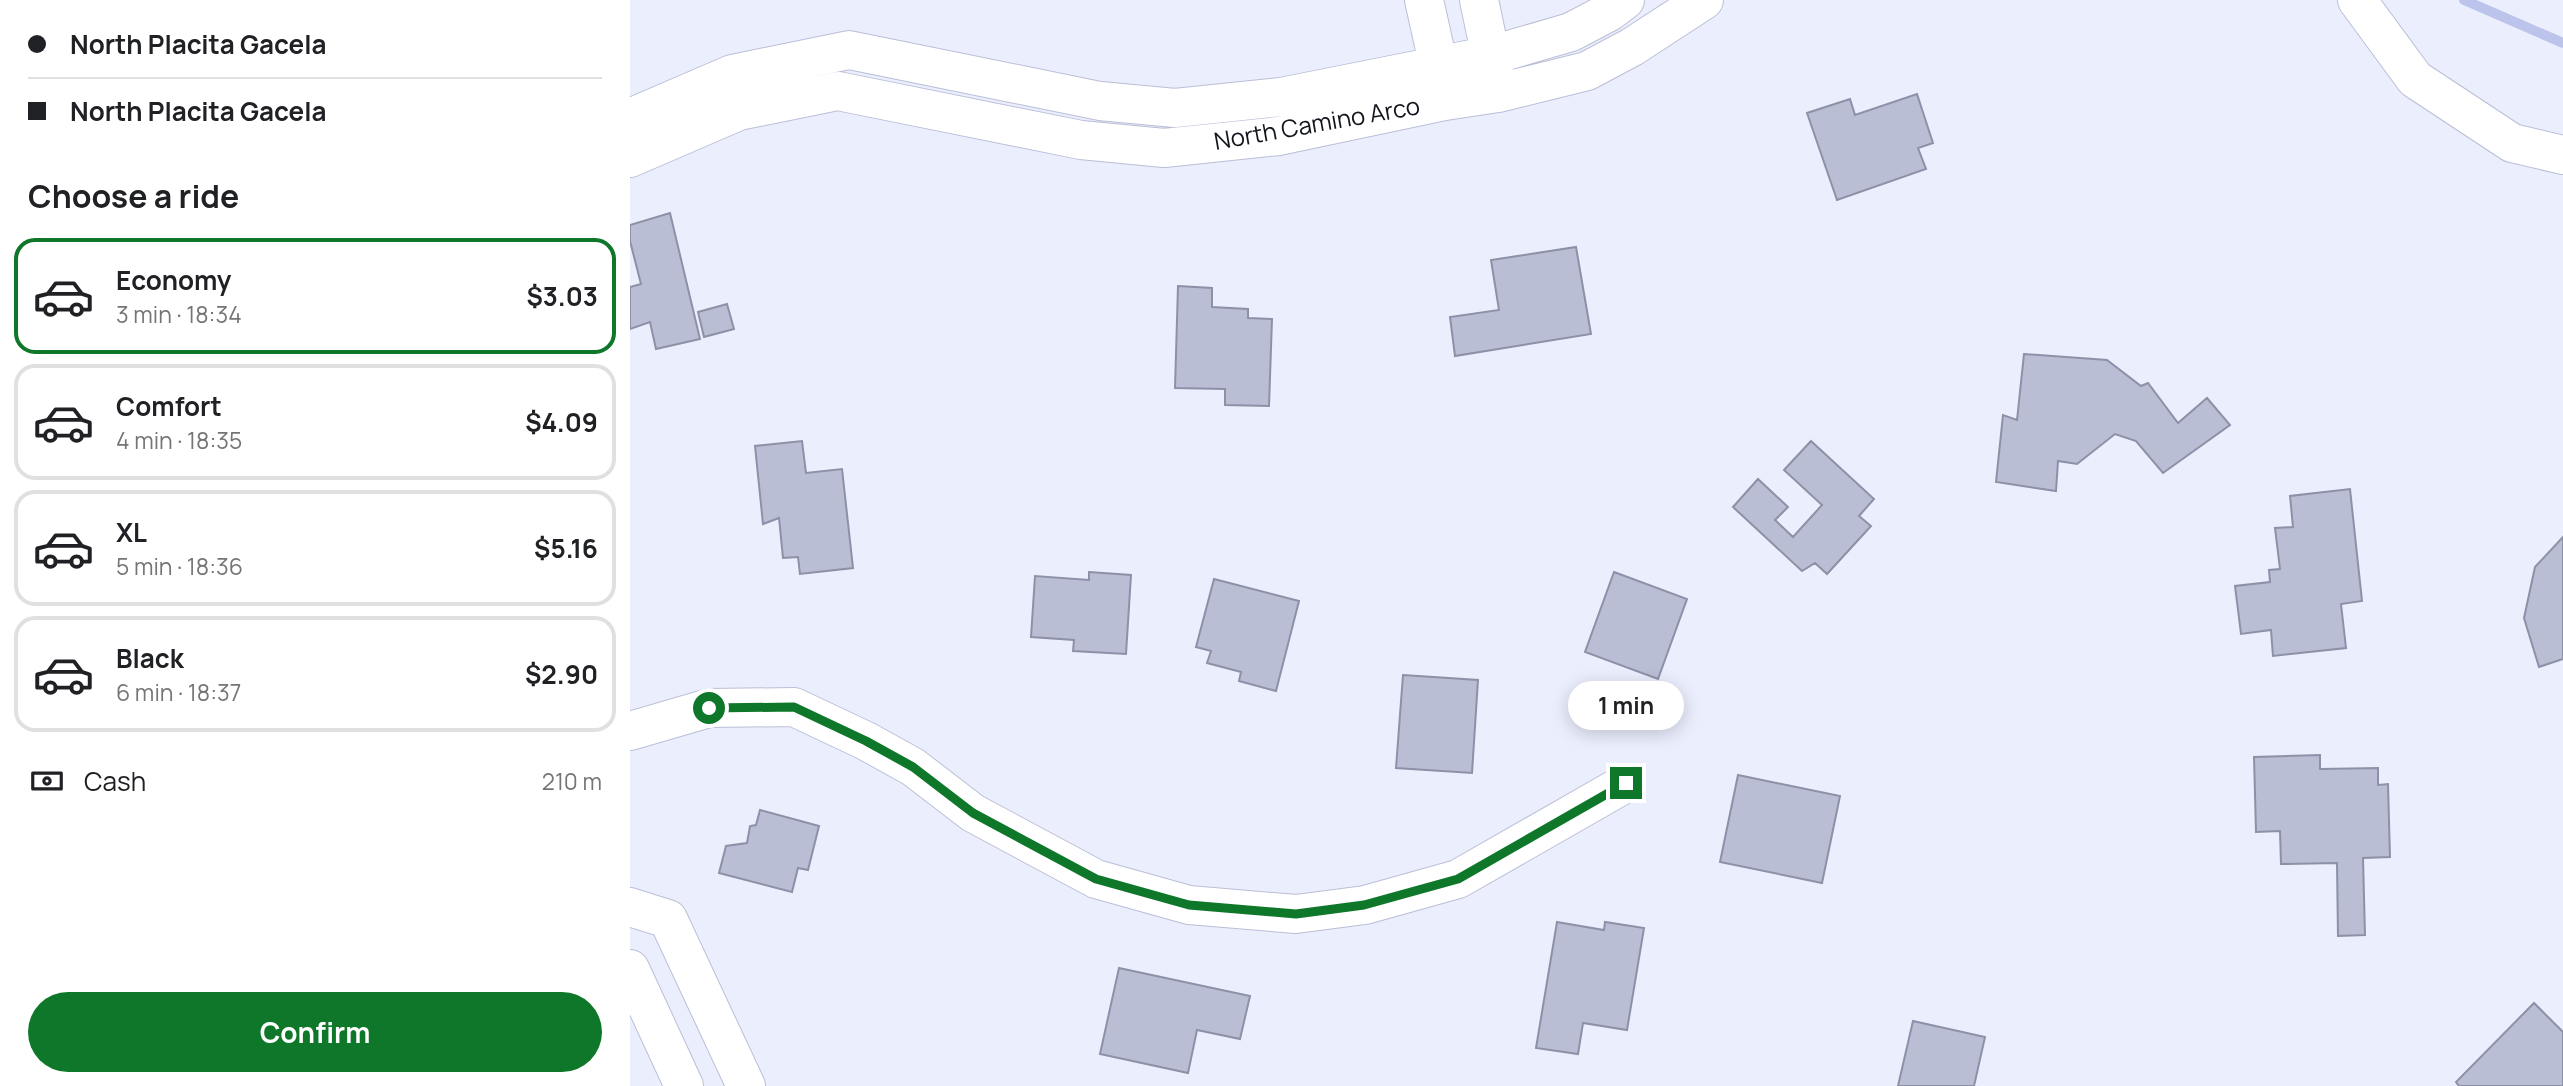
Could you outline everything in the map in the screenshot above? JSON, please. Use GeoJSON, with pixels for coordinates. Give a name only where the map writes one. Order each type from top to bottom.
{"type":"FeatureCollection","features":[{"type":"Feature","properties":{"kind":"street"},"geometry":{"type":"LineString","coordinates":[[1424,0],[1442,83]]}},
{"type":"Feature","properties":{"kind":"street"},"geometry":{"type":"LineString","coordinates":[[1479,0],[1498,93]]}},
{"type":"Feature","properties":{"kind":"street","name":"North Camino Arco"},"geometry":{"type":"LineString","coordinates":[[630,158],[739,111],[838,91],[1081,140],[1164,148],[1279,136],[1442,83],[1492,55],[1572,32],[1625,0]]}},
{"type":"Feature","properties":{"kind":"street","name":"North Camino Arco"},"geometry":{"type":"LineString","coordinates":[[630,118],[732,74],[849,50],[1100,101],[1175,108],[1442,83],[1498,93],[1587,71],[1632,47],[1704,0]]}},
{"type":"Feature","properties":{"kind":"street"},"geometry":{"type":"LineString","coordinates":[[2357,0],[2415,79],[2512,143],[2563,155]]}},
{"type":"Feature","properties":{"kind":"street"},"geometry":{"type":"LineString","coordinates":[[630,731],[709,708],[794,707],[913,767],[973,813],[1096,879],[1189,905],[1296,914],[1364,905],[1458,879],[1626,783]]}},
{"type":"Feature","properties":{"kind":"street"},"geometry":{"type":"LineString","coordinates":[[630,907],[668,919],[746,1086]]}},
{"type":"Feature","properties":{"kind":"street"},"geometry":{"type":"LineString","coordinates":[[630,969],[684,1086]]}},
{"type":"Feature","properties":{"kind":"building"},"geometry":{"type":"Polygon","coordinates":[[[1917,94],[1933,143],[1918,148],[1926,169],[1837,200],[1807,113],[1850,99],[1855,115],[1917,94]]]}},
{"type":"Feature","properties":{"kind":"building"},"geometry":{"type":"Polygon","coordinates":[[[670,213],[700,339],[656,349],[650,322],[630,329],[630,287],[641,284],[630,241],[630,225],[670,213]]]}},
{"type":"Feature","properties":{"kind":"building"},"geometry":{"type":"Polygon","coordinates":[[[1576,247],[1591,334],[1455,356],[1450,317],[1499,310],[1491,260],[1576,247]]]}},
{"type":"Feature","properties":{"kind":"building"},"geometry":{"type":"Polygon","coordinates":[[[1178,286],[1212,288],[1212,307],[1248,309],[1248,318],[1272,319],[1269,406],[1225,405],[1225,389],[1175,388],[1178,286]]]}},
{"type":"Feature","properties":{"kind":"building"},"geometry":{"type":"Polygon","coordinates":[[[727,304],[734,329],[704,337],[698,312],[727,304]]]}},
{"type":"Feature","properties":{"kind":"building"},"geometry":{"type":"Polygon","coordinates":[[[2024,354],[2107,360],[2141,386],[2148,383],[2178,423],[2207,398],[2230,425],[2163,473],[2136,441],[2115,434],[2077,464],[2058,461],[2056,491],[1996,482],[2003,415],[2017,420],[2024,354]]]}},
{"type":"Feature","properties":{"kind":"building"},"geometry":{"type":"Polygon","coordinates":[[[802,441],[806,473],[842,469],[853,568],[800,574],[798,557],[783,558],[779,518],[763,524],[755,446],[802,441]]]}},
{"type":"Feature","properties":{"kind":"building"},"geometry":{"type":"Polygon","coordinates":[[[1811,441],[1874,499],[1859,516],[1871,526],[1827,574],[1815,563],[1802,571],[1733,507],[1758,479],[1788,507],[1775,520],[1793,537],[1822,505],[1784,470],[1811,441]]]}},
{"type":"Feature","properties":{"kind":"building"},"geometry":{"type":"Polygon","coordinates":[[[2350,489],[2362,601],[2341,604],[2346,648],[2273,656],[2271,630],[2241,634],[2235,586],[2270,582],[2269,570],[2280,569],[2275,528],[2293,527],[2290,496],[2350,489]]]}},
{"type":"Feature","properties":{"kind":"building"},"geometry":{"type":"Polygon","coordinates":[[[2563,537],[2563,659],[2539,667],[2524,618],[2535,567],[2563,537]]]}},
{"type":"Feature","properties":{"kind":"building"},"geometry":{"type":"Polygon","coordinates":[[[1089,572],[1131,575],[1126,654],[1073,651],[1074,640],[1031,637],[1035,576],[1089,580],[1089,572]]]}},
{"type":"Feature","properties":{"kind":"building"},"geometry":{"type":"Polygon","coordinates":[[[1614,572],[1687,599],[1658,679],[1585,652],[1614,572]]]}},
{"type":"Feature","properties":{"kind":"building"},"geometry":{"type":"Polygon","coordinates":[[[1214,579],[1299,601],[1276,691],[1239,681],[1241,672],[1207,663],[1211,651],[1196,647],[1214,579]]]}},
{"type":"Feature","properties":{"kind":"building"},"geometry":{"type":"Polygon","coordinates":[[[1403,675],[1478,680],[1472,773],[1396,768],[1403,675]]]}},
{"type":"Feature","properties":{"kind":"building"},"geometry":{"type":"Polygon","coordinates":[[[2320,755],[2320,769],[2378,768],[2378,785],[2388,784],[2390,857],[2363,858],[2365,935],[2338,936],[2337,863],[2281,864],[2280,831],[2256,832],[2254,757],[2320,755]]]}},
{"type":"Feature","properties":{"kind":"building"},"geometry":{"type":"Polygon","coordinates":[[[1738,775],[1840,796],[1822,883],[1720,862],[1738,775]]]}},
{"type":"Feature","properties":{"kind":"building"},"geometry":{"type":"Polygon","coordinates":[[[760,810],[819,826],[808,870],[798,868],[792,892],[719,873],[726,846],[747,843],[750,826],[756,825],[760,810]]]}},
{"type":"Feature","properties":{"kind":"building"},"geometry":{"type":"Polygon","coordinates":[[[1557,922],[1604,930],[1605,922],[1644,928],[1627,1030],[1583,1023],[1578,1054],[1536,1048],[1557,922]]]}},
{"type":"Feature","properties":{"kind":"building"},"geometry":{"type":"Polygon","coordinates":[[[1119,968],[1250,996],[1240,1039],[1197,1030],[1188,1073],[1100,1054],[1119,968]]]}},
{"type":"Feature","properties":{"kind":"building"},"geometry":{"type":"Polygon","coordinates":[[[2534,1003],[2563,1032],[2563,1086],[2459,1086],[2456,1082],[2534,1003]]]}},
{"type":"Feature","properties":{"kind":"building"},"geometry":{"type":"Polygon","coordinates":[[[1913,1021],[1985,1037],[1974,1086],[1898,1086],[1913,1021]]]}},
{"type":"Feature","properties":{"kind":"waterway"},"geometry":{"type":"LineString","coordinates":[[2464,0],[2563,43]]}},
{"type":"Feature","properties":{"kind":"route"},"geometry":{"type":"LineString","coordinates":[[709,708],[794,707],[913,767],[973,813],[1096,879],[1189,905],[1296,914],[1364,905],[1458,879],[1626,783]]}}]}
